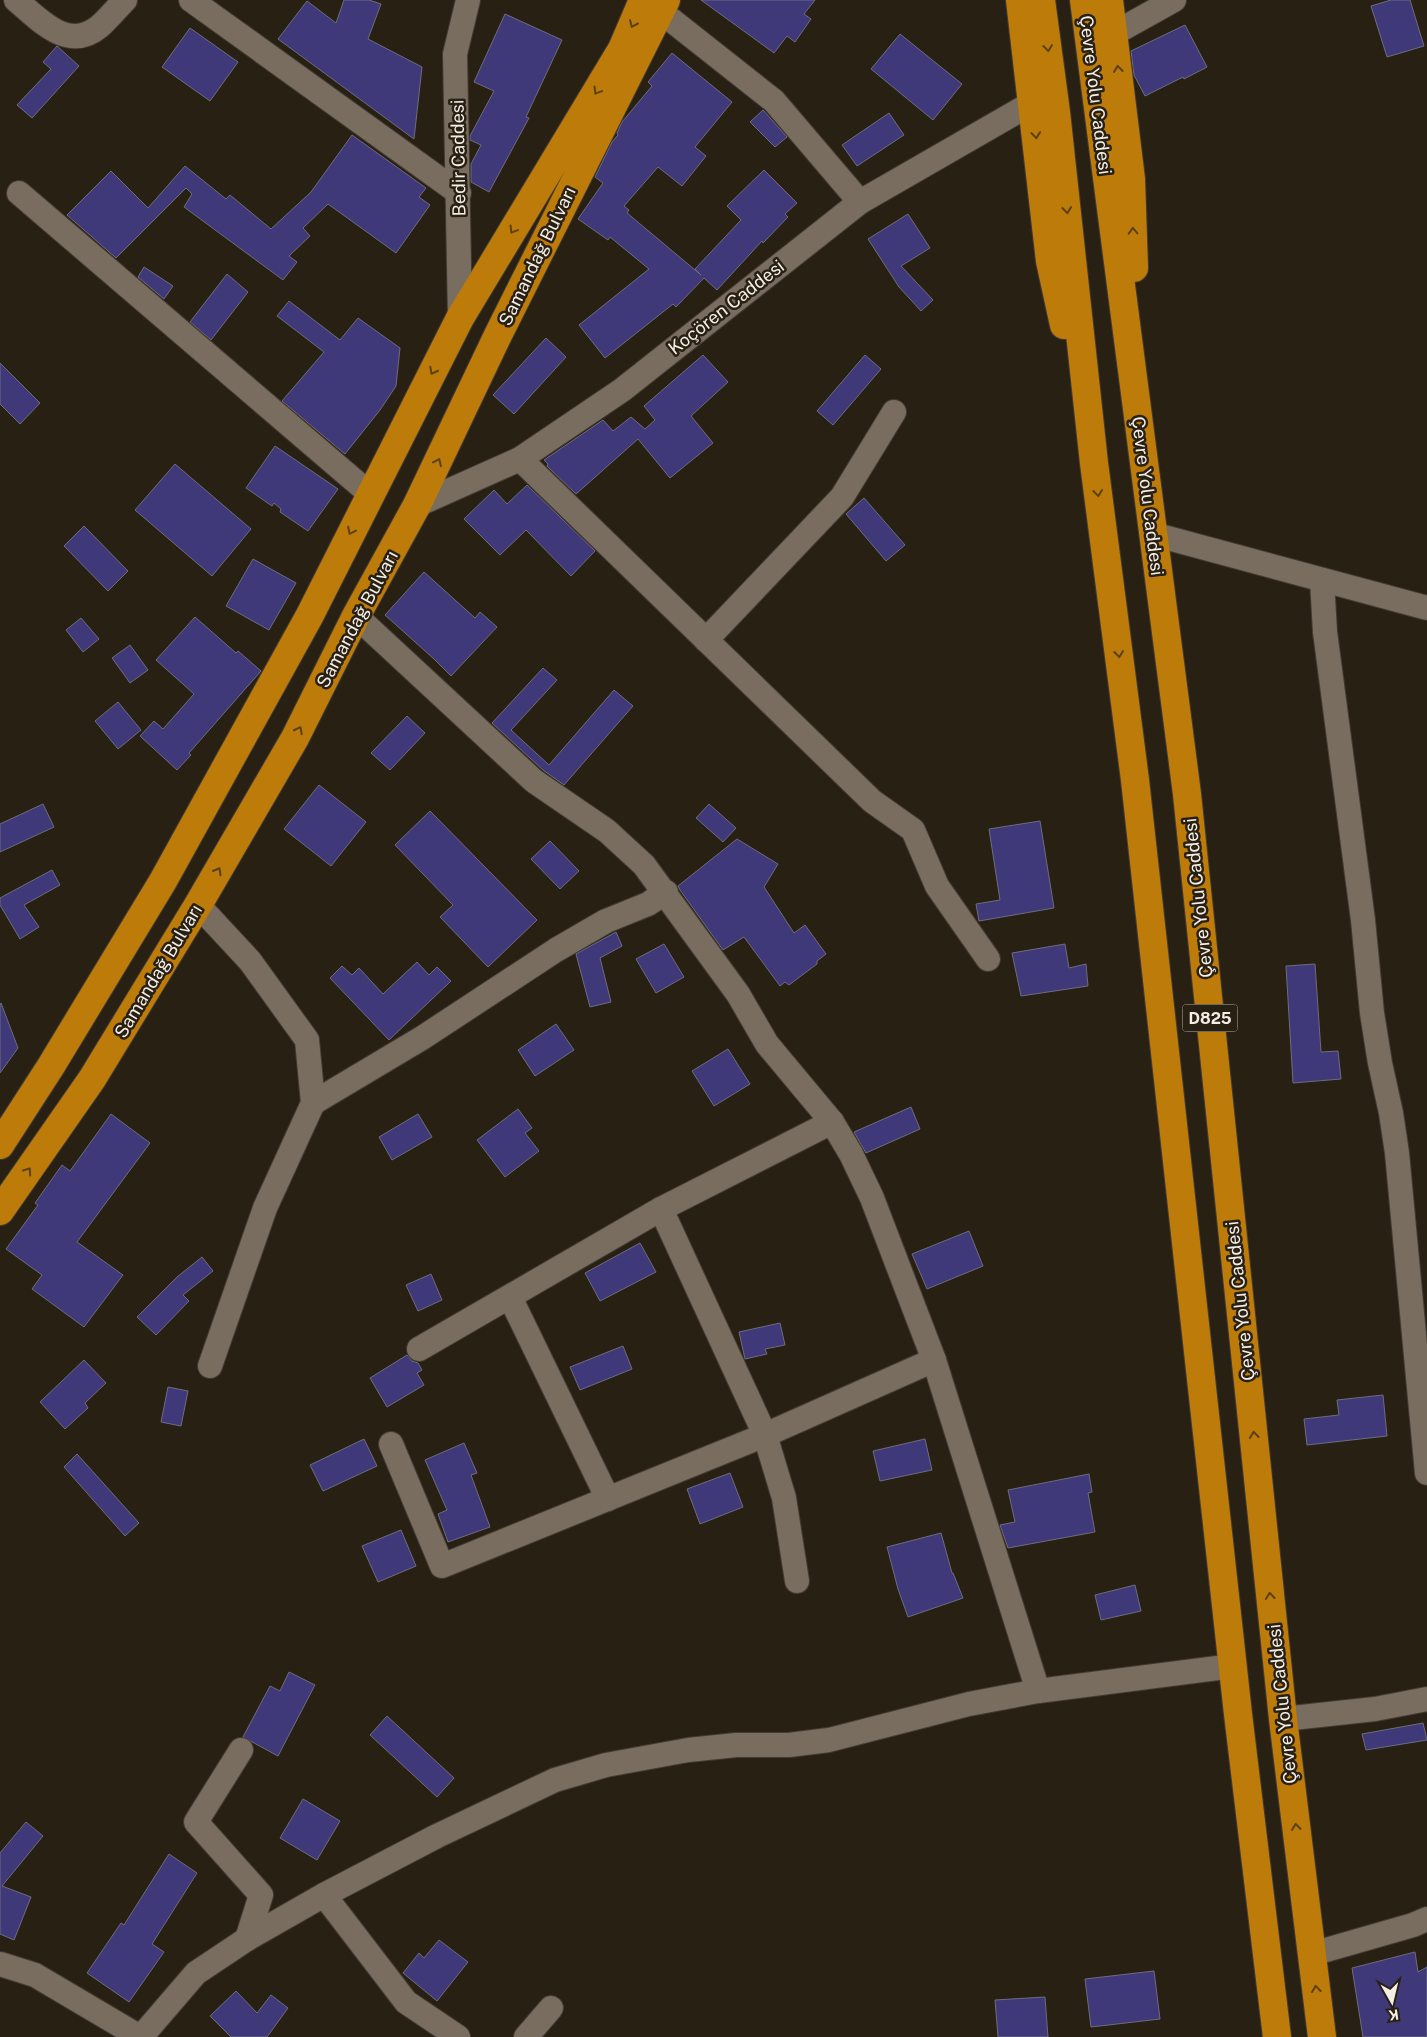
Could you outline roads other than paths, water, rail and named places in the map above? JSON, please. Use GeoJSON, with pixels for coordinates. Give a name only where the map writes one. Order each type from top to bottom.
{"type":"FeatureCollection","features":[{"type":"Feature","properties":{"kind":"highway"},"geometry":{"type":"LineString","coordinates":[[1020,0],[1050,261],[1094,463]]}},
{"type":"Feature","properties":{"kind":"highway","name":"D825"},"geometry":{"type":"LineString","coordinates":[[1042,0],[1094,463],[1135,780],[1233,1666],[1277,2037]]}},
{"type":"Feature","properties":{"kind":"highway","name":"Çevre Yolu Caddesi"},"geometry":{"type":"LineString","coordinates":[[1084,0],[1187,794],[1283,1719],[1322,2037]]}},
{"type":"Feature","properties":{"kind":"highway"},"geometry":{"type":"LineString","coordinates":[[1110,0],[1131,179],[1140,437]]}},
{"type":"Feature","properties":{"kind":"highway","name":"Samandağ Bulvarı"},"geometry":{"type":"LineString","coordinates":[[0,1145],[51,1066],[163,881],[310,615],[460,318],[622,49],[656,4]]}},
{"type":"Feature","properties":{"kind":"highway","name":"Samandağ Bulvarı"},"geometry":{"type":"LineString","coordinates":[[0,1211],[92,1079],[198,904],[295,738],[356,616],[418,505],[656,4]]}},
{"type":"Feature","properties":{"kind":"street"},"geometry":{"type":"LineString","coordinates":[[16,0],[51,29],[66,37],[88,33],[100,27],[125,0]]}},
{"type":"Feature","properties":{"kind":"street"},"geometry":{"type":"LineString","coordinates":[[191,0],[459,193]]}},
{"type":"Feature","properties":{"kind":"street","name":"Bedir Caddesi"},"geometry":{"type":"LineString","coordinates":[[460,318],[456,54],[468,0]]}},
{"type":"Feature","properties":{"kind":"street"},"geometry":{"type":"LineString","coordinates":[[1113,34],[1174,0]]}},
{"type":"Feature","properties":{"kind":"street"},"geometry":{"type":"LineString","coordinates":[[656,4],[774,101],[860,202]]}},
{"type":"Feature","properties":{"kind":"street","name":"Koçören Caddesi"},"geometry":{"type":"LineString","coordinates":[[418,505],[520,459],[622,390],[860,202],[1032,103]]}},
{"type":"Feature","properties":{"kind":"street"},"geometry":{"type":"LineString","coordinates":[[18,193],[370,494]]}},
{"type":"Feature","properties":{"kind":"street"},"geometry":{"type":"LineString","coordinates":[[706,640],[842,497],[894,412]]}},
{"type":"Feature","properties":{"kind":"street"},"geometry":{"type":"LineString","coordinates":[[520,459],[872,801],[913,830],[937,886],[988,959]]}},
{"type":"Feature","properties":{"kind":"street"},"geometry":{"type":"LineString","coordinates":[[1153,534],[1427,608]]}},
{"type":"Feature","properties":{"kind":"street"},"geometry":{"type":"LineString","coordinates":[[1322,580],[1325,632],[1363,920],[1372,1012],[1397,1153],[1427,1473]]}},
{"type":"Feature","properties":{"kind":"street"},"geometry":{"type":"LineString","coordinates":[[356,616],[534,780],[607,831],[644,865],[666,892],[738,994],[767,1044],[832,1122],[851,1154],[872,1198],[934,1360],[1038,1691]]}},
{"type":"Feature","properties":{"kind":"street"},"geometry":{"type":"LineString","coordinates":[[313,1104],[422,1038],[556,950],[606,921],[648,904],[666,892]]}},
{"type":"Feature","properties":{"kind":"street"},"geometry":{"type":"LineString","coordinates":[[198,904],[250,961],[307,1040],[313,1104],[265,1208],[210,1366]]}},
{"type":"Feature","properties":{"kind":"street"},"geometry":{"type":"LineString","coordinates":[[419,1349],[661,1209],[832,1122]]}},
{"type":"Feature","properties":{"kind":"street"},"geometry":{"type":"LineString","coordinates":[[661,1209],[765,1435],[784,1498],[797,1581]]}},
{"type":"Feature","properties":{"kind":"street"},"geometry":{"type":"LineString","coordinates":[[510,1297],[608,1499]]}},
{"type":"Feature","properties":{"kind":"street"},"geometry":{"type":"LineString","coordinates":[[391,1444],[442,1566],[765,1435],[934,1360]]}},
{"type":"Feature","properties":{"kind":"street"},"geometry":{"type":"LineString","coordinates":[[0,1964],[35,1975],[140,2037],[196,1973],[247,1939],[324,1895],[437,1836],[555,1780],[606,1765],[688,1750],[736,1745],[788,1745],[829,1740],[969,1704],[1038,1691],[1233,1666]]}},
{"type":"Feature","properties":{"kind":"street"},"geometry":{"type":"LineString","coordinates":[[1283,1719],[1375,1709],[1427,1699]]}},
{"type":"Feature","properties":{"kind":"street"},"geometry":{"type":"LineString","coordinates":[[241,1750],[196,1822],[261,1895],[247,1939]]}},
{"type":"Feature","properties":{"kind":"street"},"geometry":{"type":"LineString","coordinates":[[324,1895],[406,2002],[458,2037]]}},
{"type":"Feature","properties":{"kind":"street"},"geometry":{"type":"LineString","coordinates":[[1312,1954],[1413,1925],[1427,1919]]}},
{"type":"Feature","properties":{"kind":"street"},"geometry":{"type":"LineString","coordinates":[[526,2037],[551,2008]]}}]}
